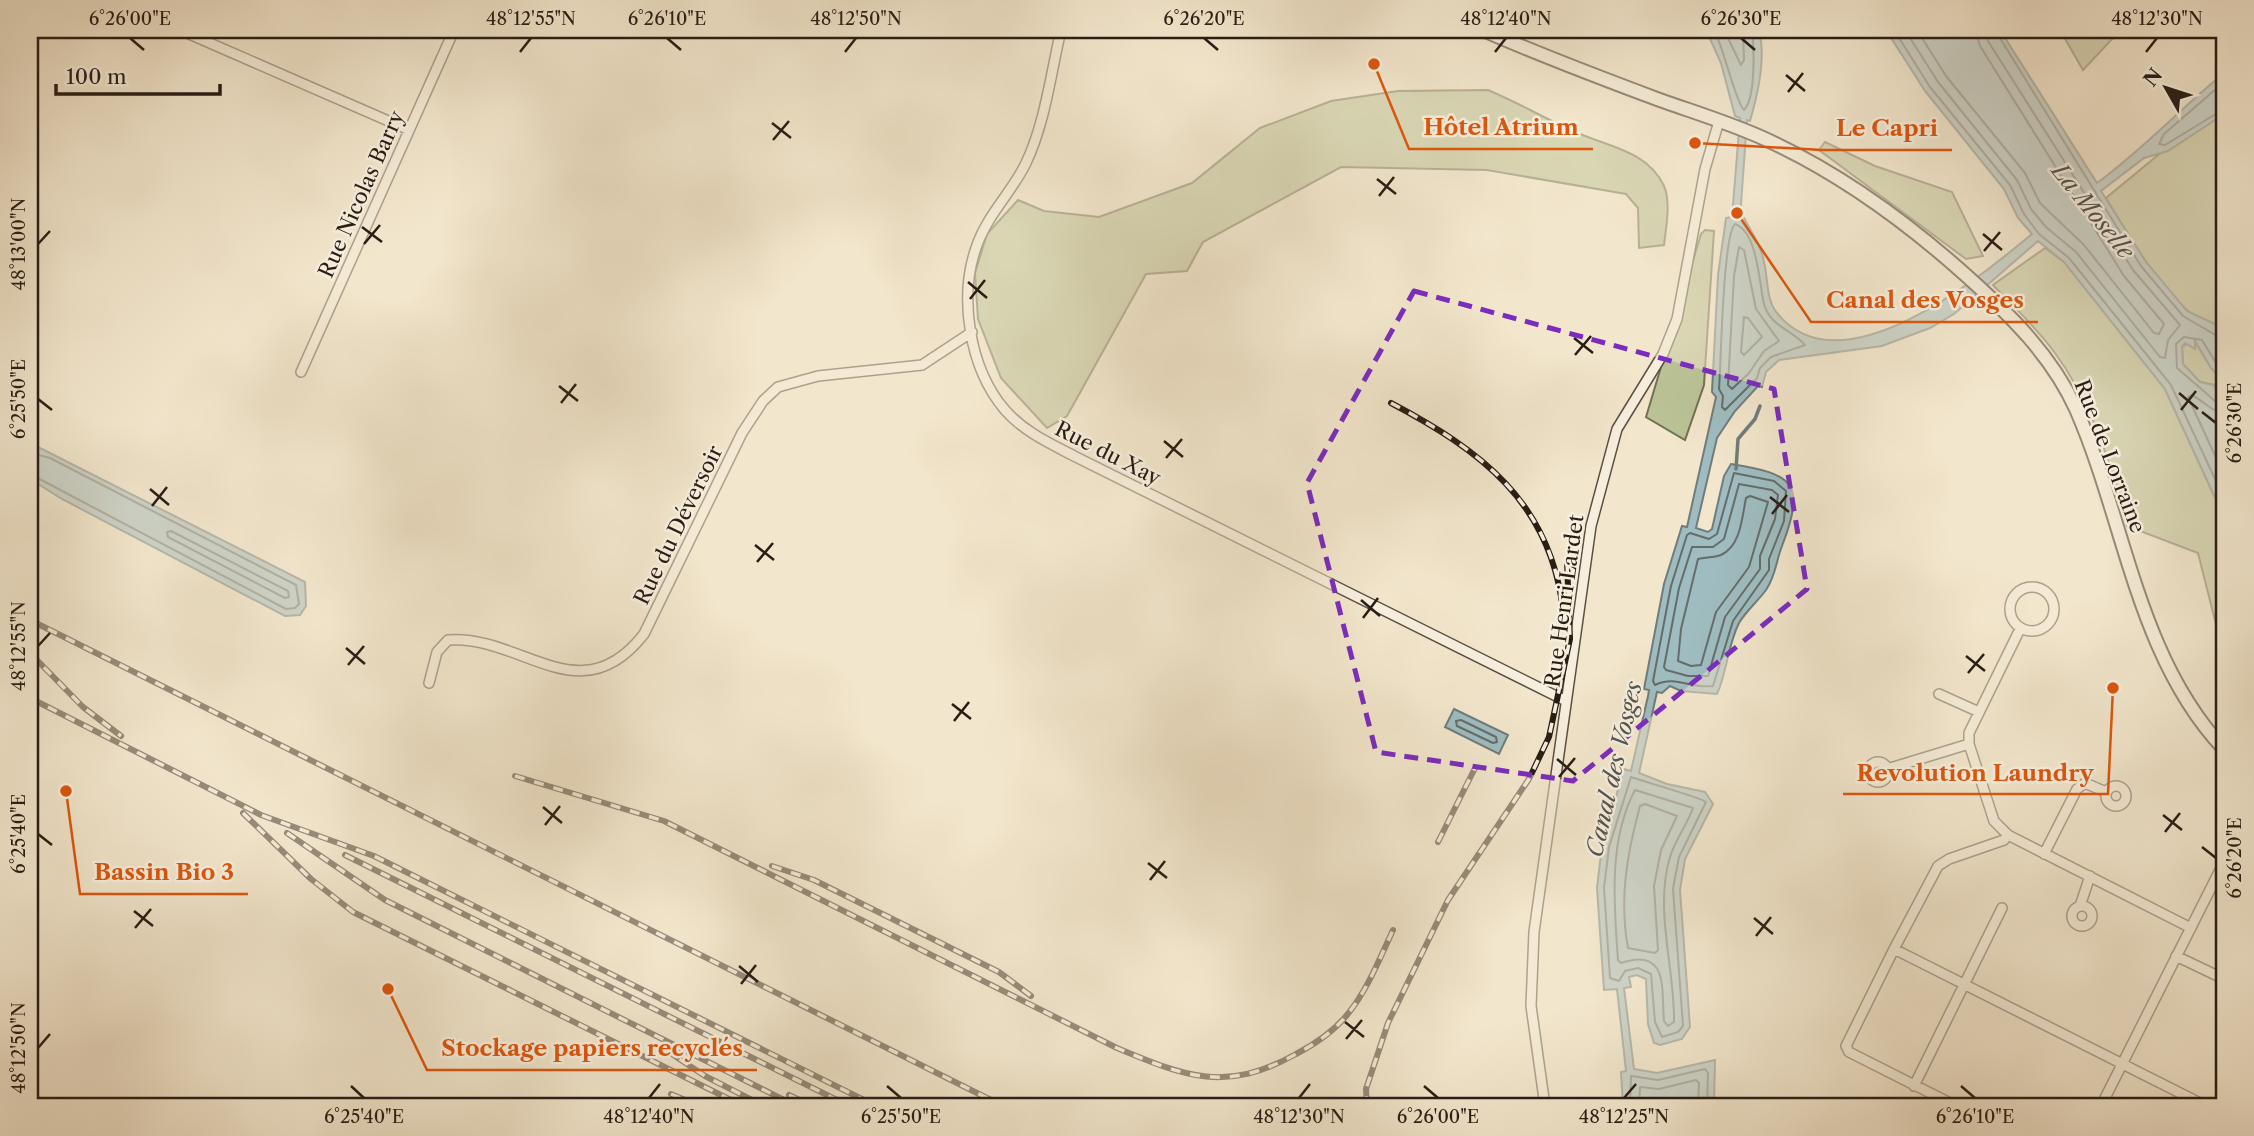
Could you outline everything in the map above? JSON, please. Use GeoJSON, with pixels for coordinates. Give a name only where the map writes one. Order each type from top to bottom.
{"type":"FeatureCollection","features":[{"type":"Feature","properties":{"kind":"main road"},"geometry":{"type":"LineString","coordinates":[[1483,30],[1554,61],[1722,122]]}},
{"type":"Feature","properties":{"kind":"main road","name":"Rue de Lorraine"},"geometry":{"type":"LineString","coordinates":[[1722,122],[1835,176],[1954,265],[1998,304],[2029,337],[2066,389],[2092,451],[2146,612],[2165,660],[2185,698],[2224,748]]}},
{"type":"Feature","properties":{"kind":"street"},"geometry":{"type":"LineString","coordinates":[[180,30],[409,130]]}},
{"type":"Feature","properties":{"kind":"street","name":"Rue Nicolas Barry"},"geometry":{"type":"LineString","coordinates":[[301,372],[454,30]]}},
{"type":"Feature","properties":{"kind":"street","name":"Rue du Xay"},"geometry":{"type":"LineString","coordinates":[[1061,30],[1041,118],[1027,162],[1008,194],[990,216],[977,245],[967,285],[972,332],[984,376],[1005,410],[1032,434],[1392,617],[1566,701]]}},
{"type":"Feature","properties":{"kind":"street","name":"Rue Henri Lardet"},"geometry":{"type":"LineString","coordinates":[[1545,1106],[1531,1006],[1534,932],[1591,526],[1604,467],[1617,429],[1663,354],[1677,319],[1711,145],[1722,122]]}},
{"type":"Feature","properties":{"kind":"street","name":"Rue du Déversoir"},"geometry":{"type":"LineString","coordinates":[[429,683],[437,652],[447,640],[465,639],[555,670],[585,670],[608,666],[628,654],[644,634],[742,433],[763,401],[778,387],[818,376],[922,365],[972,332]]}},
{"type":"Feature","properties":{"kind":"street"},"geometry":{"type":"LineString","coordinates":[[2028,587],[2043,590],[2052,600],[2051,620],[2034,632],[2020,629],[2014,624],[2009,609],[2015,595],[2028,587]]}},
{"type":"Feature","properties":{"kind":"street"},"geometry":{"type":"LineString","coordinates":[[2020,629],[1969,733],[1969,744],[1994,821],[2008,835],[2191,928]]}},
{"type":"Feature","properties":{"kind":"street"},"geometry":{"type":"LineString","coordinates":[[1940,694],[1979,712]]}},
{"type":"Feature","properties":{"kind":"street"},"geometry":{"type":"LineString","coordinates":[[1887,769],[1969,744]]}},
{"type":"Feature","properties":{"kind":"street"},"geometry":{"type":"LineString","coordinates":[[2043,854],[2077,789],[2085,783],[2106,792]]}},
{"type":"Feature","properties":{"kind":"street"},"geometry":{"type":"LineString","coordinates":[[1956,1106],[1849,1052],[1846,1046],[1938,866],[1949,859],[2004,840],[2008,835]]}},
{"type":"Feature","properties":{"kind":"street"},"geometry":{"type":"LineString","coordinates":[[2101,1106],[2224,862]]}},
{"type":"Feature","properties":{"kind":"street"},"geometry":{"type":"LineString","coordinates":[[2080,906],[2090,876]]}},
{"type":"Feature","properties":{"kind":"street"},"geometry":{"type":"LineString","coordinates":[[1914,1086],[2002,908]]}},
{"type":"Feature","properties":{"kind":"street"},"geometry":{"type":"LineString","coordinates":[[1894,948],[2206,1106]]}},
{"type":"Feature","properties":{"kind":"street"},"geometry":{"type":"LineString","coordinates":[[2176,956],[2224,979]]}},
{"type":"Feature","properties":{"kind":"highlighted area"},"geometry":{"type":"Polygon","coordinates":[[[1414,291],[1774,389],[1807,589],[1573,781],[1376,752],[1307,483],[1414,291]]]}},
{"type":"Feature","properties":{"kind":"green space"},"geometry":{"type":"Polygon","coordinates":[[[2060,30],[2135,30],[2112,39],[2083,70],[2060,30]]]}},
{"type":"Feature","properties":{"kind":"green space"},"geometry":{"type":"Polygon","coordinates":[[[1488,90],[1568,129],[1628,152],[1648,165],[1666,192],[1664,245],[1639,248],[1638,208],[1626,194],[1487,170],[1341,167],[1203,242],[1187,271],[1146,274],[1067,416],[1047,428],[1001,378],[978,319],[975,273],[987,234],[1018,200],[1044,211],[1099,217],[1192,183],[1260,128],[1331,101],[1398,91],[1488,90]]]}},
{"type":"Feature","properties":{"kind":"green space"},"geometry":{"type":"Polygon","coordinates":[[[2224,114],[2224,339],[2216,327],[2187,310],[2164,287],[2106,198],[2158,155],[2224,114]]]}},
{"type":"Feature","properties":{"kind":"green space"},"geometry":{"type":"Polygon","coordinates":[[[1825,142],[1875,166],[1952,192],[1983,256],[1966,259],[1819,150],[1825,142]]]}},
{"type":"Feature","properties":{"kind":"green space"},"geometry":{"type":"Polygon","coordinates":[[[1705,230],[1714,231],[1704,385],[1685,440],[1646,417],[1701,234],[1705,230]]]}},
{"type":"Feature","properties":{"kind":"green space"},"geometry":{"type":"Polygon","coordinates":[[[2045,248],[2064,262],[2165,389],[2224,517],[2224,656],[2198,553],[2127,526],[2108,458],[2090,414],[2068,372],[2033,326],[1993,285],[2045,248]]]}},
{"type":"Feature","properties":{"kind":"green space"},"geometry":{"type":"Polygon","coordinates":[[[2194,340],[2211,368],[2224,382],[2224,395],[2221,397],[2214,385],[2200,382],[2183,364],[2182,347],[2194,340]]]}},
{"type":"Feature","properties":{"kind":"water","name":"La Moselle"},"geometry":{"type":"Polygon","coordinates":[[[1706,30],[1759,30],[1761,64],[1753,110],[1750,121],[1747,120],[1740,218],[1744,218],[1761,250],[1773,308],[1804,334],[1836,340],[1872,334],[1909,320],[1979,276],[2032,234],[2018,218],[2004,189],[1925,91],[1886,30],[2000,30],[2097,183],[2224,73],[2224,114],[2168,151],[2144,158],[2101,191],[2146,262],[2187,311],[2217,325],[2224,339],[2224,382],[2211,368],[2195,341],[2195,349],[2185,343],[2182,347],[2183,364],[2200,382],[2214,385],[2218,394],[2224,395],[2224,517],[2165,389],[2064,262],[2038,241],[1954,314],[1930,328],[1882,346],[1779,360],[1766,372],[1762,387],[1758,386],[1735,411],[1717,438],[1696,528],[1708,532],[1712,529],[1724,476],[1731,464],[1769,472],[1781,478],[1789,485],[1793,495],[1793,508],[1774,573],[1763,594],[1735,631],[1717,694],[1681,691],[1670,686],[1662,693],[1657,692],[1639,773],[1667,784],[1705,792],[1713,804],[1685,859],[1680,890],[1690,1027],[1682,1039],[1660,1045],[1654,1043],[1648,1024],[1646,979],[1637,975],[1629,977],[1631,987],[1624,988],[1634,1069],[1657,1073],[1715,1060],[1714,1106],[1623,1106],[1621,1072],[1626,1071],[1617,989],[1604,990],[1597,888],[1602,845],[1624,769],[1631,771],[1648,696],[1649,690],[1644,689],[1664,584],[1682,526],[1687,527],[1716,397],[1712,392],[1718,275],[1726,218],[1732,217],[1740,118],[1735,116],[1721,63],[1706,30]]]}},
{"type":"Feature","properties":{"kind":"water"},"geometry":{"type":"Polygon","coordinates":[[[38,447],[305,582],[306,606],[300,615],[285,616],[62,499],[30,479],[30,452],[38,447]]]}},
{"type":"Feature","properties":{"kind":"water"},"geometry":{"type":"Polygon","coordinates":[[[1454,709],[1508,735],[1499,754],[1445,727],[1454,709]]]}},
{"type":"Feature","properties":{"kind":"waterway"},"geometry":{"type":"LineString","coordinates":[[1736,469],[1738,439],[1755,419],[1760,406]]}},
{"type":"Feature","properties":{"kind":"railway"},"geometry":{"type":"LineString","coordinates":[[1391,403],[1454,440],[1506,484],[1527,510],[1544,539],[1556,573],[1563,611]]}},
{"type":"Feature","properties":{"kind":"railway"},"geometry":{"type":"LineString","coordinates":[[1367,1106],[1366,1089],[1388,1023],[1448,900],[1529,779],[1549,737],[1570,639],[1567,561]]}},
{"type":"Feature","properties":{"kind":"railway"},"geometry":{"type":"LineString","coordinates":[[30,620],[1003,1106]]}},
{"type":"Feature","properties":{"kind":"railway"},"geometry":{"type":"LineString","coordinates":[[30,653],[83,707],[121,736]]}},
{"type":"Feature","properties":{"kind":"railway"},"geometry":{"type":"LineString","coordinates":[[30,698],[261,815],[374,856],[876,1106]]}},
{"type":"Feature","properties":{"kind":"railway"},"geometry":{"type":"LineString","coordinates":[[1438,842],[1475,768]]}},
{"type":"Feature","properties":{"kind":"railway"},"geometry":{"type":"LineString","coordinates":[[515,776],[664,821],[1117,1048],[1164,1067],[1206,1077],[1248,1074],[1271,1066],[1317,1042],[1336,1027],[1361,996],[1393,930]]}},
{"type":"Feature","properties":{"kind":"railway"},"geometry":{"type":"LineString","coordinates":[[243,813],[311,879],[353,912],[743,1106]]}},
{"type":"Feature","properties":{"kind":"railway"},"geometry":{"type":"LineString","coordinates":[[287,833],[385,900],[796,1106]]}},
{"type":"Feature","properties":{"kind":"railway"},"geometry":{"type":"LineString","coordinates":[[345,855],[849,1106]]}},
{"type":"Feature","properties":{"kind":"railway"},"geometry":{"type":"LineString","coordinates":[[772,866],[814,880],[999,972],[1031,996]]}},
{"type":"Feature","properties":{"kind":"railway"},"geometry":{"type":"LineString","coordinates":[[663,1048],[705,1076],[764,1106]]}},
{"type":"Feature","properties":{"kind":"railway"},"geometry":{"type":"LineString","coordinates":[[671,1094],[699,1106]]}},
{"type":"Feature","properties":{"kind":"railway"},"geometry":{"type":"LineString","coordinates":[[789,1095],[812,1106]]}},
{"type":"Feature","properties":{"kind":"place","name":"Hôtel Atrium"},"geometry":{"type":"Point","coordinates":[1374,64]}},
{"type":"Feature","properties":{"kind":"place","name":"Le Capri"},"geometry":{"type":"Point","coordinates":[1695,143]}},
{"type":"Feature","properties":{"kind":"place","name":"Canal des Vosges"},"geometry":{"type":"Point","coordinates":[1737,213]}},
{"type":"Feature","properties":{"kind":"place","name":"Revolution Laundry"},"geometry":{"type":"Point","coordinates":[2113,688]}},
{"type":"Feature","properties":{"kind":"place","name":"Bassin Bio 3"},"geometry":{"type":"Point","coordinates":[66,791]}},
{"type":"Feature","properties":{"kind":"place","name":"Stockage papiers recyclés"},"geometry":{"type":"Point","coordinates":[388,989]}}]}
